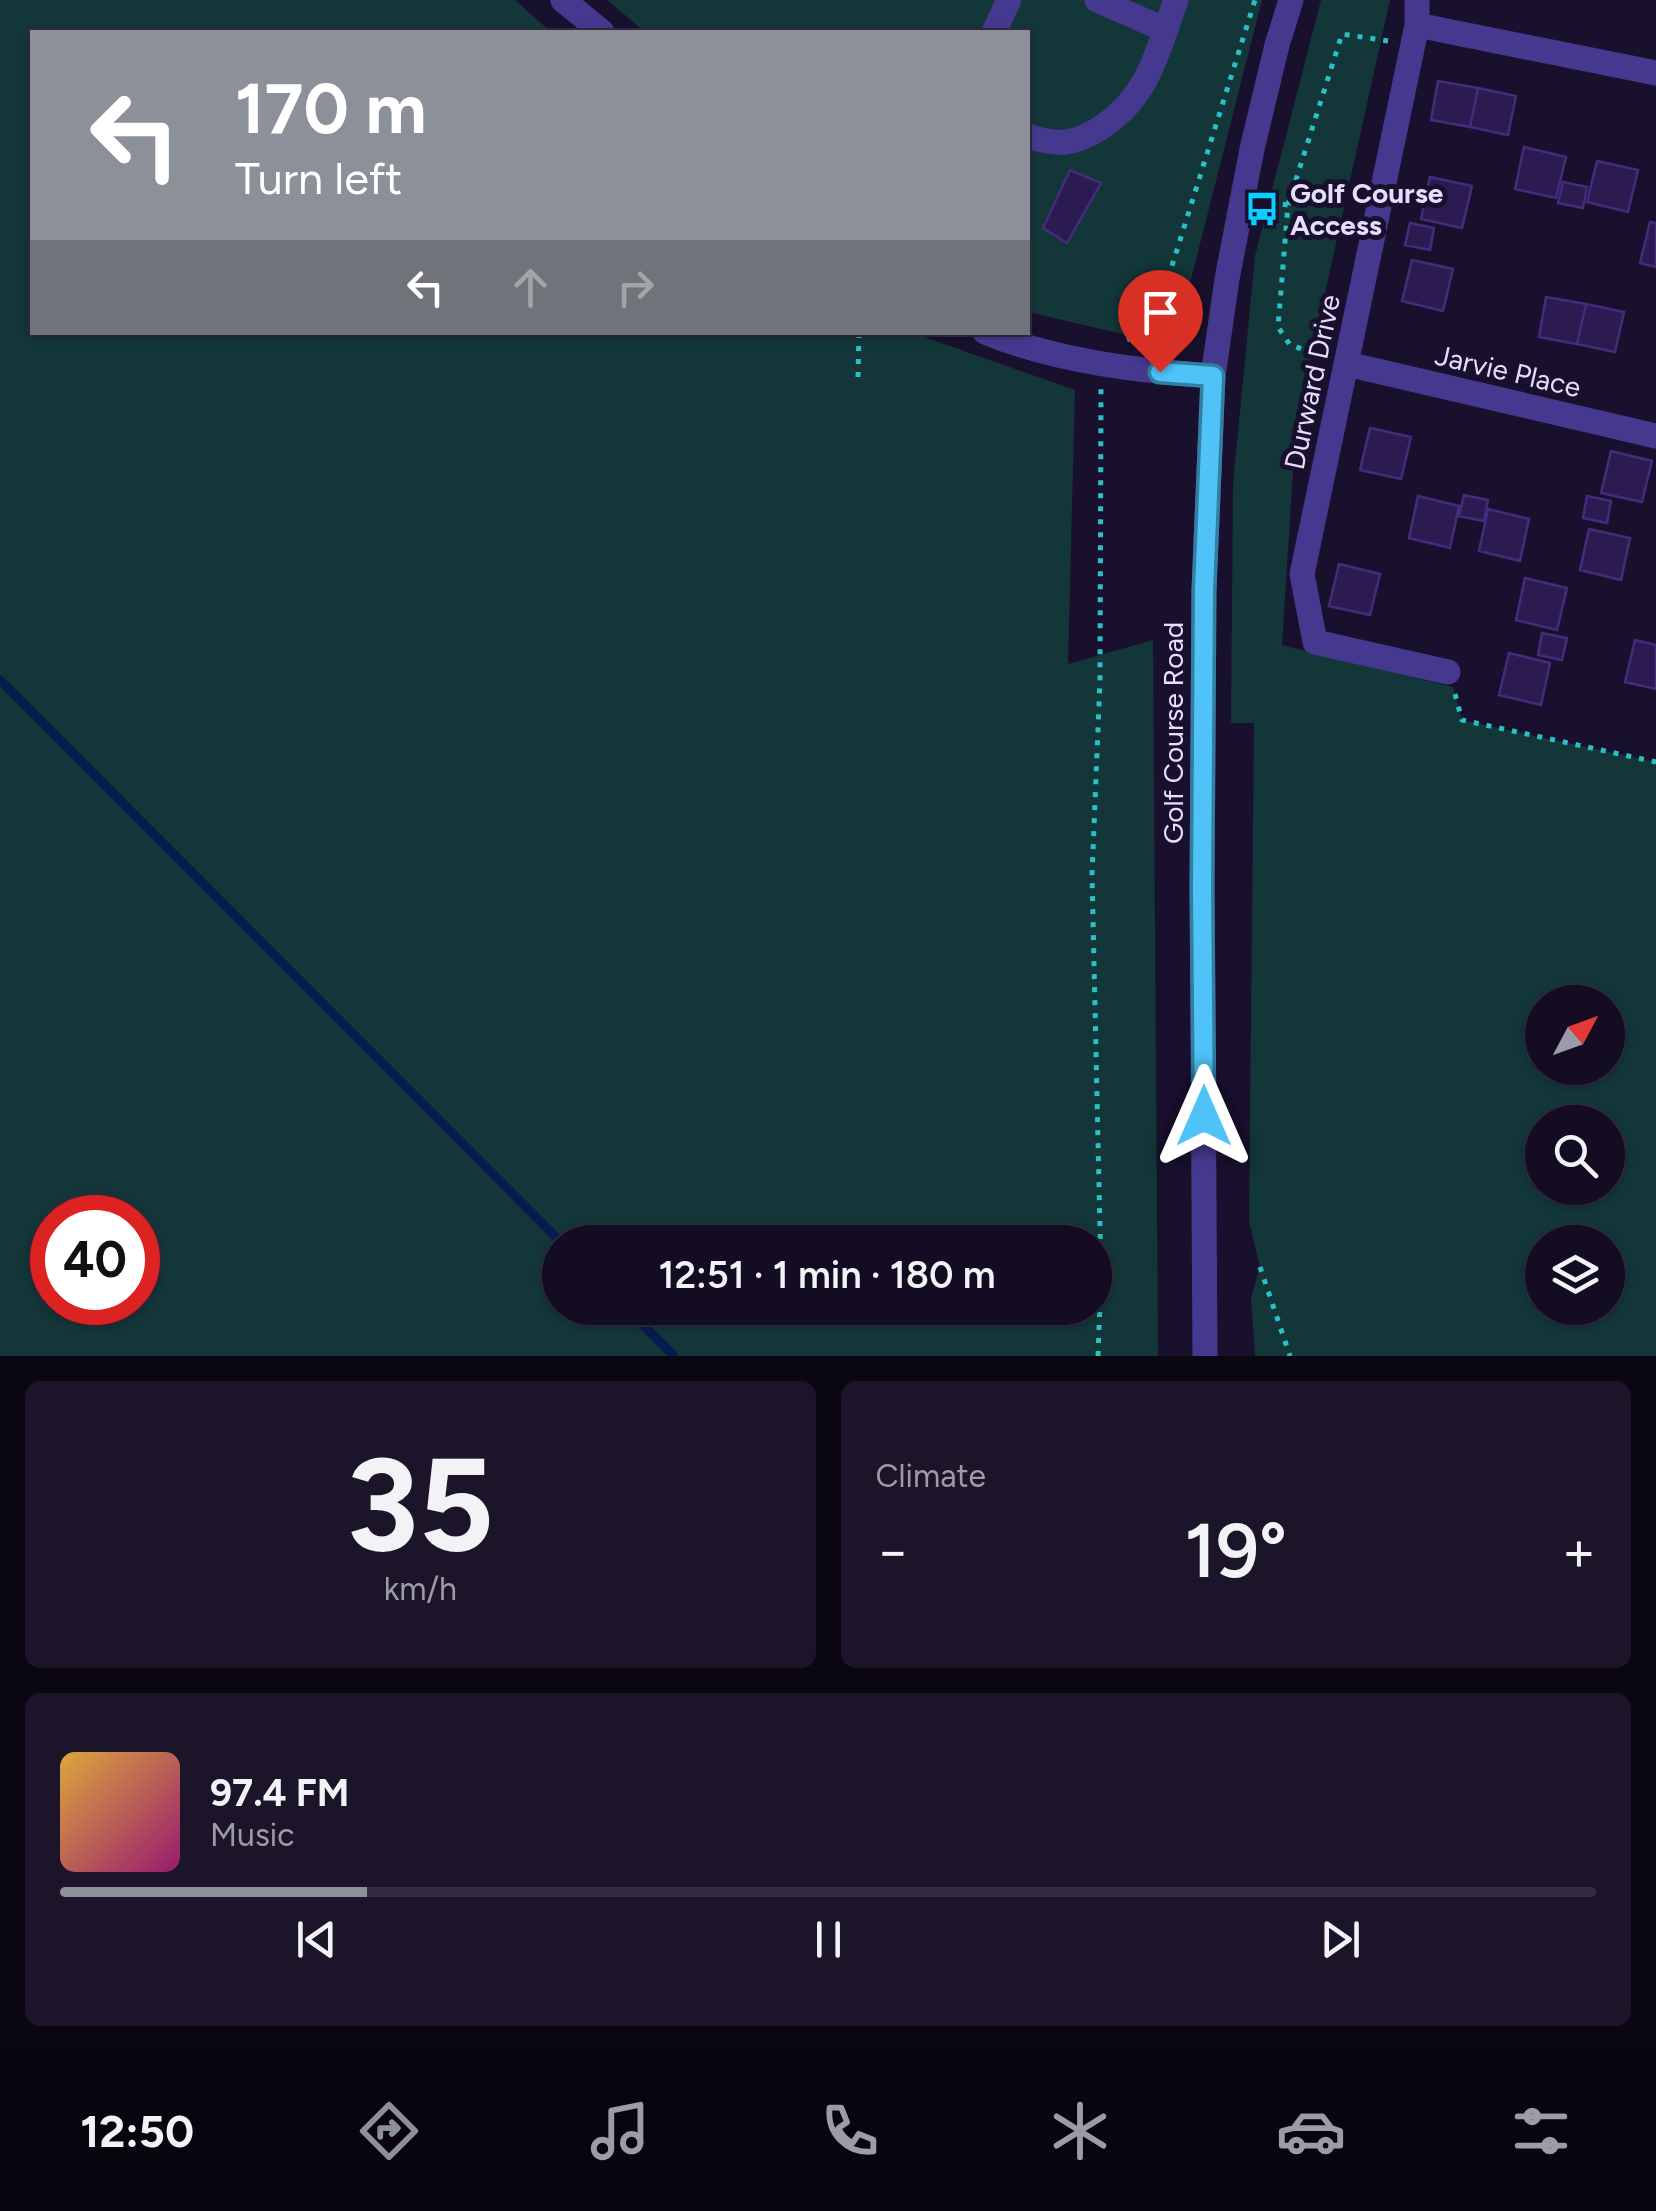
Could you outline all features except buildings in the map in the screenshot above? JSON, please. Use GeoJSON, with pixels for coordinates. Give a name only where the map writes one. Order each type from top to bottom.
{"type":"FeatureCollection","features":[{"type":"Feature","properties":{"kind":"street"},"geometry":{"type":"LineString","coordinates":[[563,0],[600,30]]}},
{"type":"Feature","properties":{"kind":"street"},"geometry":{"type":"LineString","coordinates":[[995,30],[1009,0]]}},
{"type":"Feature","properties":{"kind":"street"},"geometry":{"type":"LineString","coordinates":[[1097,0],[1166,30]]}},
{"type":"Feature","properties":{"kind":"street"},"geometry":{"type":"LineString","coordinates":[[1030,137],[1054,144],[1087,136],[1119,116],[1141,89],[1176,0]]}},
{"type":"Feature","properties":{"kind":"street","name":"Golf Course Road"},"geometry":{"type":"LineString","coordinates":[[1205,1356],[1202,888],[1204,650],[1213,376],[1242,196],[1291,0]]}},
{"type":"Feature","properties":{"kind":"street"},"geometry":{"type":"LineString","coordinates":[[1416,23],[1656,73]]}},
{"type":"Feature","properties":{"kind":"street","name":"Durward Drive"},"geometry":{"type":"LineString","coordinates":[[1416,23],[1302,574],[1315,642],[1448,672]]}},
{"type":"Feature","properties":{"kind":"street"},"geometry":{"type":"LineString","coordinates":[[991,335],[1104,364],[1213,376]]}},
{"type":"Feature","properties":{"kind":"street","name":"Jarvie Place"},"geometry":{"type":"LineString","coordinates":[[1347,364],[1656,436]]}},
{"type":"Feature","properties":{"kind":"path"},"geometry":{"type":"LineString","coordinates":[[1098,1356],[1101,1274],[1092,876],[1101,582],[1099,404],[1110,341],[1140,335],[1157,314],[1254,0]]}},
{"type":"Feature","properties":{"kind":"path"},"geometry":{"type":"LineString","coordinates":[[1347,364],[1290,345],[1278,326],[1288,205],[1342,34],[1416,23]]}},
{"type":"Feature","properties":{"kind":"path"},"geometry":{"type":"LineString","coordinates":[[1242,196],[1288,205]]}},
{"type":"Feature","properties":{"kind":"path"},"geometry":{"type":"LineString","coordinates":[[858,335],[858,377]]}},
{"type":"Feature","properties":{"kind":"path"},"geometry":{"type":"LineString","coordinates":[[1448,672],[1462,720],[1656,762]]}},
{"type":"Feature","properties":{"kind":"path"},"geometry":{"type":"LineString","coordinates":[[1260,1267],[1290,1356]]}},
{"type":"Feature","properties":{"kind":"green space"},"geometry":{"type":"Polygon","coordinates":[[[0,0],[515,0],[549,30],[30,30],[30,335],[919,335],[1075,390],[1068,664],[1153,640],[1158,1356],[0,1356],[0,0]]]}},
{"type":"Feature","properties":{"kind":"green space"},"geometry":{"type":"Polygon","coordinates":[[[607,0],[1262,0],[1174,346],[1030,312],[1030,30],[643,30],[607,0]]]}},
{"type":"Feature","properties":{"kind":"green space"},"geometry":{"type":"Polygon","coordinates":[[[1321,0],[1390,0],[1296,424],[1282,645],[1453,687],[1462,720],[1656,762],[1656,1356],[1255,1356],[1251,1298],[1260,1267],[1249,1221],[1254,723],[1231,723],[1233,484],[1255,256],[1321,0]]]}},
{"type":"Feature","properties":{"kind":"waterway"},"geometry":{"type":"LineString","coordinates":[[0,680],[544,1225]]}},
{"type":"Feature","properties":{"kind":"waterway"},"geometry":{"type":"LineString","coordinates":[[643,1325],[674,1356]]}},
{"type":"Feature","properties":{"kind":"place","name":"Golf Course Access"},"geometry":{"type":"Point","coordinates":[1262,209]}},
{"type":"Feature","properties":{"kind":"route"},"geometry":{"type":"LineString","coordinates":[[1160,372],[1213,376],[1204,590],[1204,1116]]}}]}
